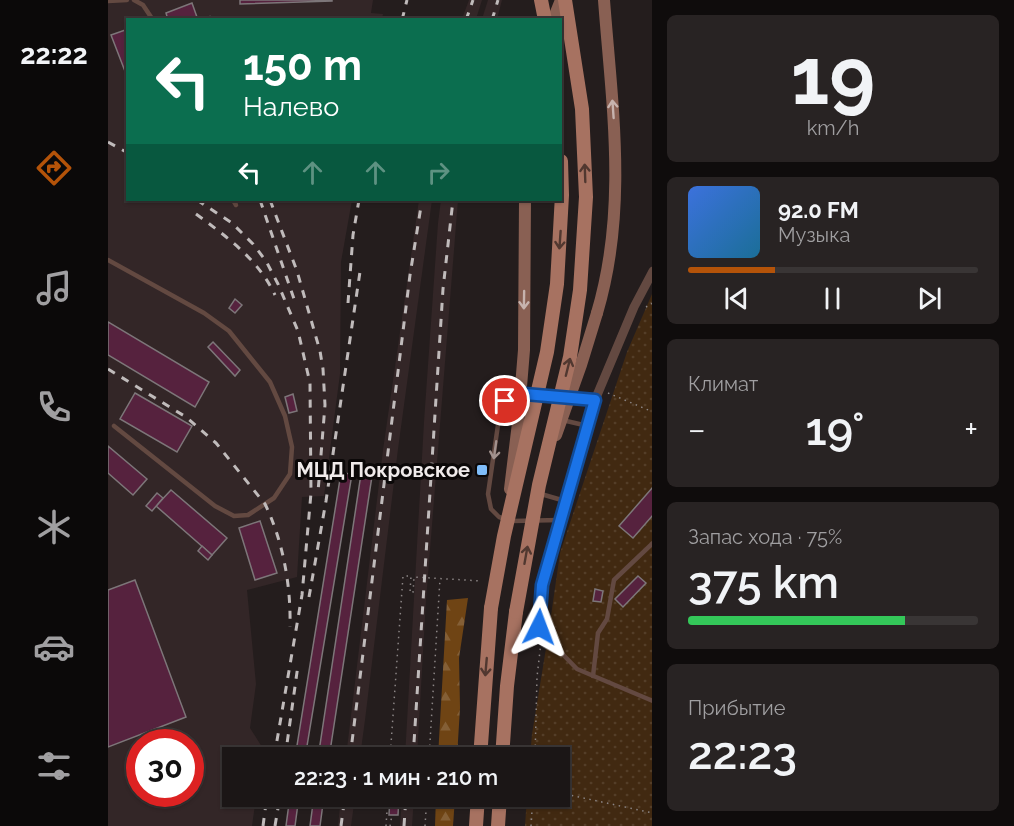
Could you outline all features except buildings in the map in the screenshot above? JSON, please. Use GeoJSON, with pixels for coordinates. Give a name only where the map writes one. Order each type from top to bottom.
{"type":"FeatureCollection","features":[{"type":"Feature","properties":{"kind":"main road"},"geometry":{"type":"LineString","coordinates":[[542,0],[544,18]]}},
{"type":"Feature","properties":{"kind":"main road"},"geometry":{"type":"LineString","coordinates":[[554,18],[563,0]]}},
{"type":"Feature","properties":{"kind":"main road"},"geometry":{"type":"LineString","coordinates":[[503,747],[516,612],[539,485],[570,357],[580,290],[585,208],[582,109],[563,0]]}},
{"type":"Feature","properties":{"kind":"main road"},"geometry":{"type":"LineString","coordinates":[[539,485],[581,366],[605,286],[613,241],[617,195],[604,0]]}},
{"type":"Feature","properties":{"kind":"main road"},"geometry":{"type":"LineString","coordinates":[[504,536],[518,423],[524,350],[525,201]]}},
{"type":"Feature","properties":{"kind":"main road"},"geometry":{"type":"LineString","coordinates":[[481,747],[491,608],[504,536],[547,352],[557,284],[562,201]]}},
{"type":"Feature","properties":{"kind":"main road"},"geometry":{"type":"LineString","coordinates":[[476,826],[477,807]]}},
{"type":"Feature","properties":{"kind":"main road"},"geometry":{"type":"LineString","coordinates":[[498,826],[499,807]]}},
{"type":"Feature","properties":{"kind":"street"},"geometry":{"type":"LineString","coordinates":[[542,633],[538,621],[542,585],[595,400],[634,307],[652,271]]}},
{"type":"Feature","properties":{"kind":"lane"},"geometry":{"type":"LineString","coordinates":[[108,1],[127,0]]}},
{"type":"Feature","properties":{"kind":"lane"},"geometry":{"type":"LineString","coordinates":[[134,0],[143,5],[152,18]]}},
{"type":"Feature","properties":{"kind":"lane"},"geometry":{"type":"LineString","coordinates":[[108,260],[204,313],[229,331],[270,382],[285,416],[292,447],[290,474],[273,498],[248,515],[234,516],[215,506],[114,426]]}},
{"type":"Feature","properties":{"kind":"lane"},"geometry":{"type":"LineString","coordinates":[[560,520],[512,521],[499,517],[491,509],[488,494],[500,411],[505,401],[513,396],[525,394],[595,400]]}},
{"type":"Feature","properties":{"kind":"lane"},"geometry":{"type":"LineString","coordinates":[[565,501],[534,492],[553,418],[588,426]]}},
{"type":"Feature","properties":{"kind":"lane"},"geometry":{"type":"LineString","coordinates":[[593,676],[598,633],[607,619],[614,580],[652,543]]}},
{"type":"Feature","properties":{"kind":"lane"},"geometry":{"type":"LineString","coordinates":[[542,633],[577,669],[652,701]]}},
{"type":"Feature","properties":{"kind":"path"},"geometry":{"type":"LineString","coordinates":[[607,393],[652,412]]}},
{"type":"Feature","properties":{"kind":"path"},"geometry":{"type":"LineString","coordinates":[[391,747],[403,576],[411,576],[410,592],[413,592],[414,577],[440,578],[430,747]]}},
{"type":"Feature","properties":{"kind":"path"},"geometry":{"type":"LineString","coordinates":[[535,747],[537,677],[542,633]]}},
{"type":"Feature","properties":{"kind":"path"},"geometry":{"type":"LineString","coordinates":[[570,795],[652,813]]}},
{"type":"Feature","properties":{"kind":"path"},"geometry":{"type":"LineString","coordinates":[[388,807],[388,826]]}},
{"type":"Feature","properties":{"kind":"path"},"geometry":{"type":"LineString","coordinates":[[425,826],[426,807]]}},
{"type":"Feature","properties":{"kind":"path"},"geometry":{"type":"LineString","coordinates":[[531,826],[532,807]]}},
{"type":"Feature","properties":{"kind":"path"},"geometry":{"type":"LineString","coordinates":[[388,826],[392,815]]}},
{"type":"Feature","properties":{"kind":"shaded area"},"geometry":{"type":"Polygon","coordinates":[[[108,0],[373,0],[371,13],[383,14],[382,18],[126,18],[126,201],[352,201],[341,262],[340,374],[324,496],[302,497],[297,577],[247,590],[256,684],[250,728],[262,747],[222,747],[222,807],[255,807],[252,826],[108,826],[108,0]]]}},
{"type":"Feature","properties":{"kind":"shaded area"},"geometry":{"type":"Polygon","coordinates":[[[469,0],[482,0],[476,18],[462,18],[469,0]]]}},
{"type":"Feature","properties":{"kind":"shaded area"},"geometry":{"type":"Polygon","coordinates":[[[488,0],[502,0],[497,18],[482,18],[488,0]]]}},
{"type":"Feature","properties":{"kind":"shaded area"},"geometry":{"type":"Polygon","coordinates":[[[419,201],[432,201],[398,449],[361,747],[347,747],[383,450],[419,201]]]}},
{"type":"Feature","properties":{"kind":"shaded area"},"geometry":{"type":"Polygon","coordinates":[[[441,201],[458,201],[426,600],[418,747],[406,747],[424,422],[441,201]]]}},
{"type":"Feature","properties":{"kind":"shaded area"},"geometry":{"type":"Polygon","coordinates":[[[652,294],[652,826],[525,826],[526,807],[570,807],[570,747],[531,747],[532,734],[560,553],[627,352],[652,294]]]}},
{"type":"Feature","properties":{"kind":"shaded area"},"geometry":{"type":"Polygon","coordinates":[[[340,807],[354,807],[351,826],[338,826],[340,807]]]}},
{"type":"Feature","properties":{"kind":"shaded area"},"geometry":{"type":"Polygon","coordinates":[[[401,807],[413,807],[412,826],[400,826],[401,807]]]}},
{"type":"Feature","properties":{"kind":"green space"},"geometry":{"type":"Polygon","coordinates":[[[468,598],[459,658],[458,747],[439,747],[447,600],[468,598]]]}},
{"type":"Feature","properties":{"kind":"green space"},"geometry":{"type":"Polygon","coordinates":[[[436,807],[454,807],[453,826],[435,826],[436,807]]]}},
{"type":"Feature","properties":{"kind":"railway"},"geometry":{"type":"LineString","coordinates":[[402,18],[407,0]]}},
{"type":"Feature","properties":{"kind":"railway"},"geometry":{"type":"LineString","coordinates":[[467,18],[473,0]]}},
{"type":"Feature","properties":{"kind":"railway"},"geometry":{"type":"LineString","coordinates":[[493,18],[498,0]]}},
{"type":"Feature","properties":{"kind":"railway"},"geometry":{"type":"LineString","coordinates":[[108,142],[126,152]]}},
{"type":"Feature","properties":{"kind":"railway"},"geometry":{"type":"LineString","coordinates":[[199,201],[232,223],[266,261],[298,331],[310,383],[311,493],[302,595],[276,747]]}},
{"type":"Feature","properties":{"kind":"railway"},"geometry":{"type":"LineString","coordinates":[[260,201],[294,299]]}},
{"type":"Feature","properties":{"kind":"railway"},"geometry":{"type":"LineString","coordinates":[[270,201],[297,271],[323,369],[325,405],[318,492]]}},
{"type":"Feature","properties":{"kind":"railway"},"geometry":{"type":"LineString","coordinates":[[348,303],[353,235],[359,201]]}},
{"type":"Feature","properties":{"kind":"railway"},"geometry":{"type":"LineString","coordinates":[[351,747],[410,275],[422,201]]}},
{"type":"Feature","properties":{"kind":"railway"},"geometry":{"type":"LineString","coordinates":[[414,747],[443,289],[453,201]]}},
{"type":"Feature","properties":{"kind":"railway"},"geometry":{"type":"LineString","coordinates":[[196,214],[230,240],[251,260],[275,295]]}},
{"type":"Feature","properties":{"kind":"railway"},"geometry":{"type":"LineString","coordinates":[[309,597],[326,501],[361,265]]}},
{"type":"Feature","properties":{"kind":"railway"},"geometry":{"type":"LineString","coordinates":[[108,369],[186,417],[216,443],[265,504],[277,533],[285,564],[290,627]]}},
{"type":"Feature","properties":{"kind":"railway"},"geometry":{"type":"LineString","coordinates":[[287,747],[298,665]]}},
{"type":"Feature","properties":{"kind":"railway"},"geometry":{"type":"LineString","coordinates":[[263,826],[266,807]]}},
{"type":"Feature","properties":{"kind":"railway"},"geometry":{"type":"LineString","coordinates":[[275,826],[278,807]]}},
{"type":"Feature","properties":{"kind":"railway"},"geometry":{"type":"LineString","coordinates":[[341,826],[344,807]]}},
{"type":"Feature","properties":{"kind":"railway"},"geometry":{"type":"LineString","coordinates":[[404,826],[405,807]]}},
{"type":"Feature","properties":{"kind":"place","name":"МЦД Покровское"},"geometry":{"type":"Point","coordinates":[482,470]}},
{"type":"Feature","properties":{"kind":"route"},"geometry":{"type":"LineString","coordinates":[[505,401],[513,396],[525,394],[595,400],[542,585],[539,627]]}}]}
